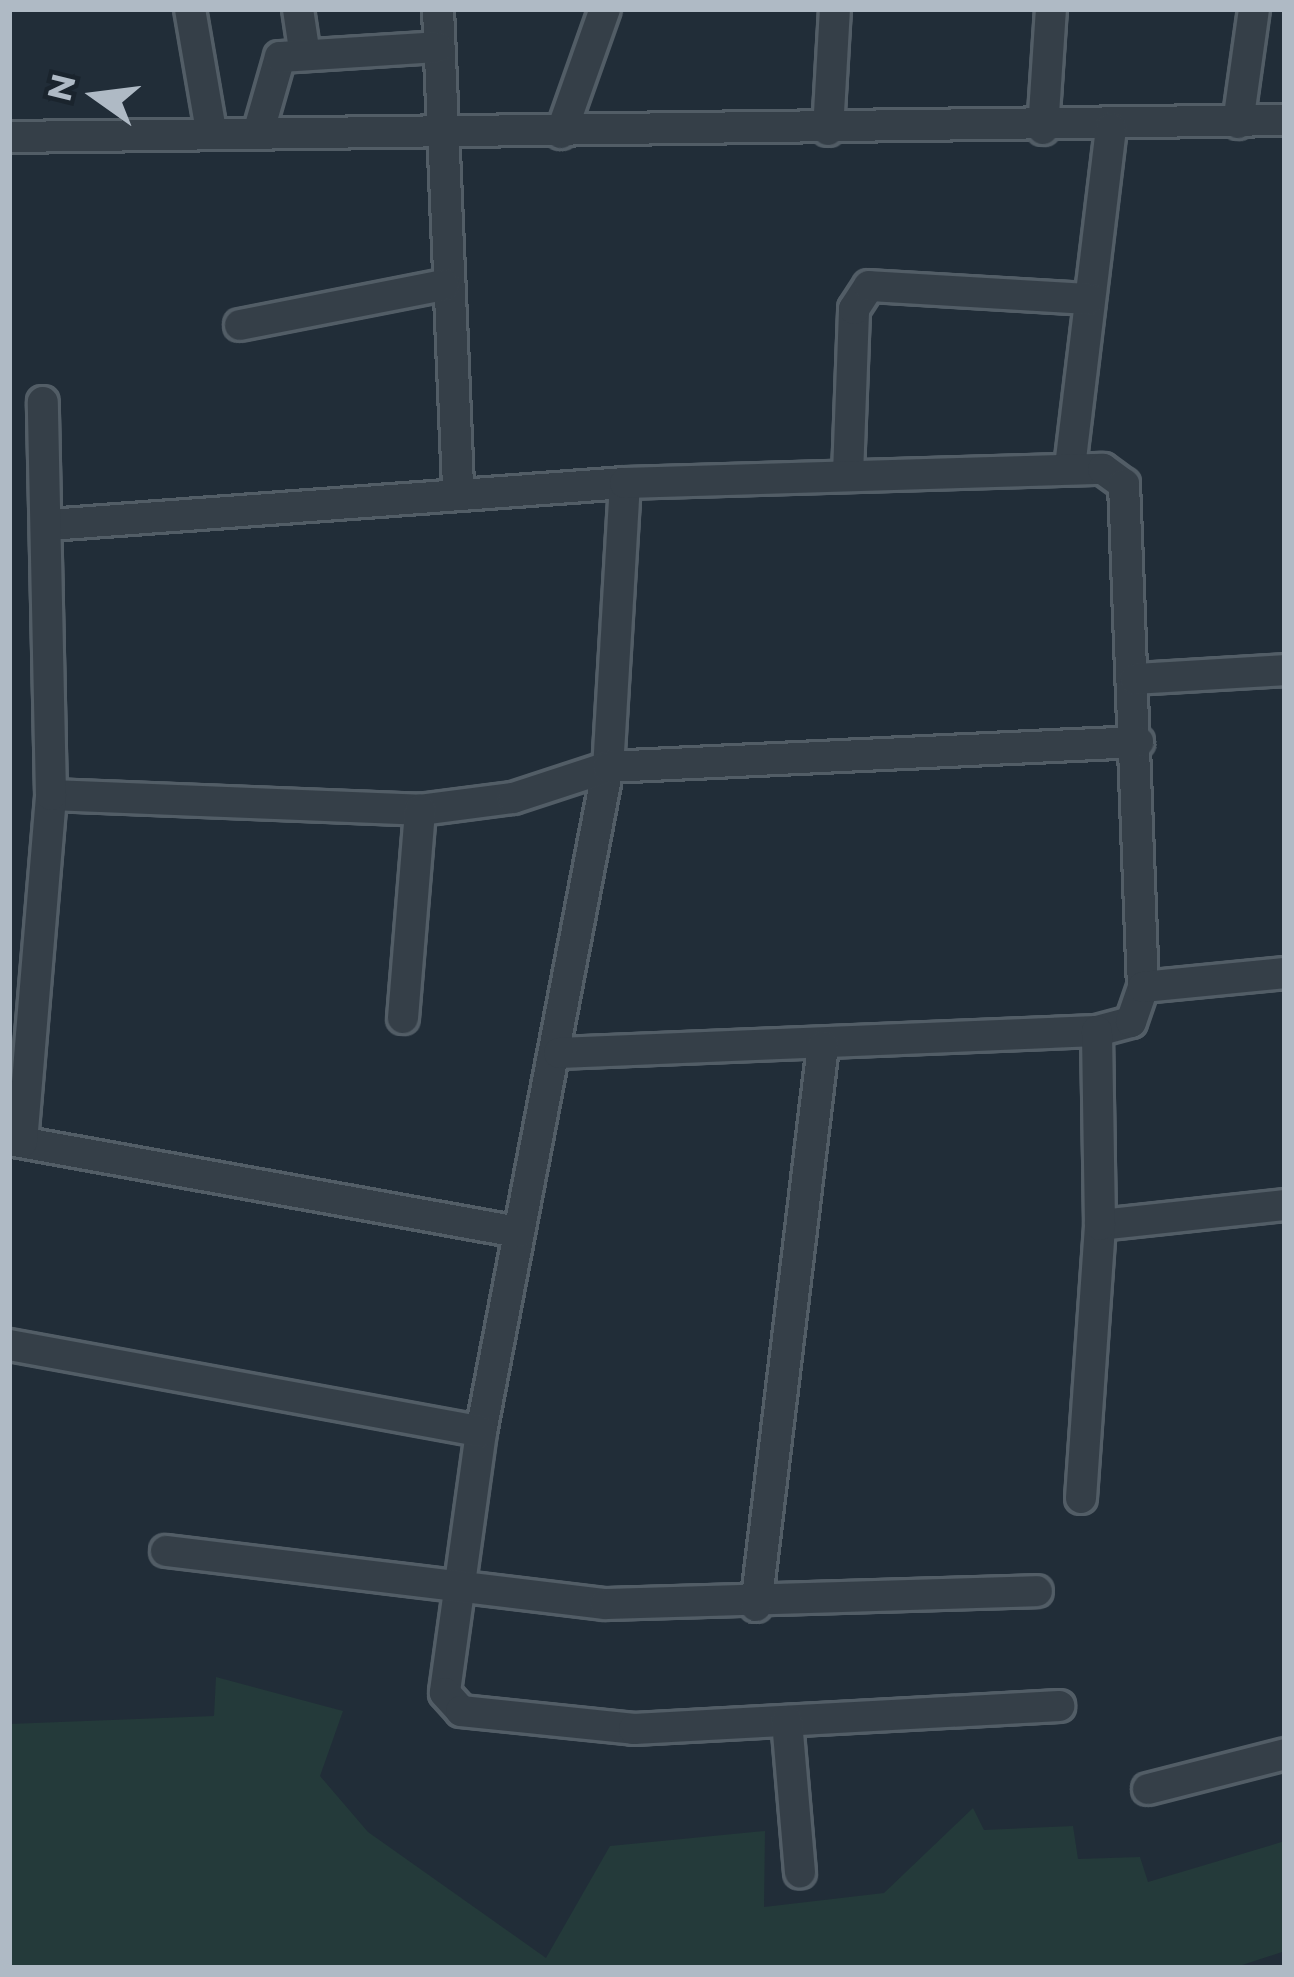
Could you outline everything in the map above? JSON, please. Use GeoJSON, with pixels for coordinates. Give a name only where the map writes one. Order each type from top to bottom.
{"type":"FeatureCollection","features":[{"type":"Feature","properties":{"kind":"street"},"geometry":{"type":"LineString","coordinates":[[190,9],[212,130]]}},
{"type":"Feature","properties":{"kind":"street"},"geometry":{"type":"LineString","coordinates":[[298,9],[304,49]]}},
{"type":"Feature","properties":{"kind":"street"},"geometry":{"type":"LineString","coordinates":[[438,9],[436,128],[458,495]]}},
{"type":"Feature","properties":{"kind":"street"},"geometry":{"type":"LineString","coordinates":[[561,133],[605,9]]}},
{"type":"Feature","properties":{"kind":"street"},"geometry":{"type":"LineString","coordinates":[[827,130],[835,9]]}},
{"type":"Feature","properties":{"kind":"street"},"geometry":{"type":"LineString","coordinates":[[1043,129],[1051,9]]}},
{"type":"Feature","properties":{"kind":"street"},"geometry":{"type":"LineString","coordinates":[[1238,122],[1254,9]]}},
{"type":"Feature","properties":{"kind":"street"},"geometry":{"type":"LineString","coordinates":[[260,130],[273,68],[304,49],[438,47]]}},
{"type":"Feature","properties":{"kind":"street"},"geometry":{"type":"LineString","coordinates":[[9,136],[436,128],[561,133],[1043,129],[1285,120]]}},
{"type":"Feature","properties":{"kind":"street"},"geometry":{"type":"LineString","coordinates":[[1070,467],[1111,128]]}},
{"type":"Feature","properties":{"kind":"street"},"geometry":{"type":"LineString","coordinates":[[240,326],[444,285]]}},
{"type":"Feature","properties":{"kind":"street"},"geometry":{"type":"LineString","coordinates":[[848,475],[854,308],[869,286],[1090,299]]}},
{"type":"Feature","properties":{"kind":"street"},"geometry":{"type":"LineString","coordinates":[[43,402],[51,795],[16,1141],[518,1232]]}},
{"type":"Feature","properties":{"kind":"street"},"geometry":{"type":"LineString","coordinates":[[49,525],[625,482],[1070,467],[1124,484],[1138,742],[1143,987],[1131,1022],[1097,1031],[823,1046],[559,1053]]}},
{"type":"Feature","properties":{"kind":"street"},"geometry":{"type":"LineString","coordinates":[[625,482],[608,767],[559,1053],[518,1232],[481,1432],[445,1693],[461,1711],[634,1729],[1059,1706]]}},
{"type":"Feature","properties":{"kind":"street"},"geometry":{"type":"LineString","coordinates":[[1135,679],[1285,670]]}},
{"type":"Feature","properties":{"kind":"street"},"geometry":{"type":"LineString","coordinates":[[51,795],[420,810],[512,798],[608,767],[1138,742]]}},
{"type":"Feature","properties":{"kind":"street"},"geometry":{"type":"LineString","coordinates":[[403,1018],[420,810]]}},
{"type":"Feature","properties":{"kind":"street"},"geometry":{"type":"LineString","coordinates":[[9,908],[41,915]]}},
{"type":"Feature","properties":{"kind":"street"},"geometry":{"type":"LineString","coordinates":[[1143,987],[1285,973]]}},
{"type":"Feature","properties":{"kind":"street"},"geometry":{"type":"LineString","coordinates":[[1081,1498],[1100,1225],[1097,1031]]}},
{"type":"Feature","properties":{"kind":"street"},"geometry":{"type":"LineString","coordinates":[[756,1606],[823,1046]]}},
{"type":"Feature","properties":{"kind":"street"},"geometry":{"type":"LineString","coordinates":[[1100,1225],[1285,1205]]}},
{"type":"Feature","properties":{"kind":"street"},"geometry":{"type":"LineString","coordinates":[[9,1346],[481,1432]]}},
{"type":"Feature","properties":{"kind":"street"},"geometry":{"type":"LineString","coordinates":[[166,1551],[457,1588],[756,1606],[1037,1591]]}},
{"type":"Feature","properties":{"kind":"street"},"geometry":{"type":"LineString","coordinates":[[787,1721],[800,1872]]}},
{"type":"Feature","properties":{"kind":"street"},"geometry":{"type":"LineString","coordinates":[[1148,1789],[1285,1754]]}},
{"type":"Feature","properties":{"kind":"green space"},"geometry":{"type":"Polygon","coordinates":[[[216,1677],[343,1711],[320,1776],[368,1832],[546,1958],[610,1846],[765,1831],[764,1907],[884,1893],[973,1808],[984,1830],[1073,1826],[1078,1859],[1140,1857],[1148,1882],[1285,1841],[1285,1951],[1233,1968],[9,1965],[9,1724],[214,1716],[216,1677]]]}}]}
